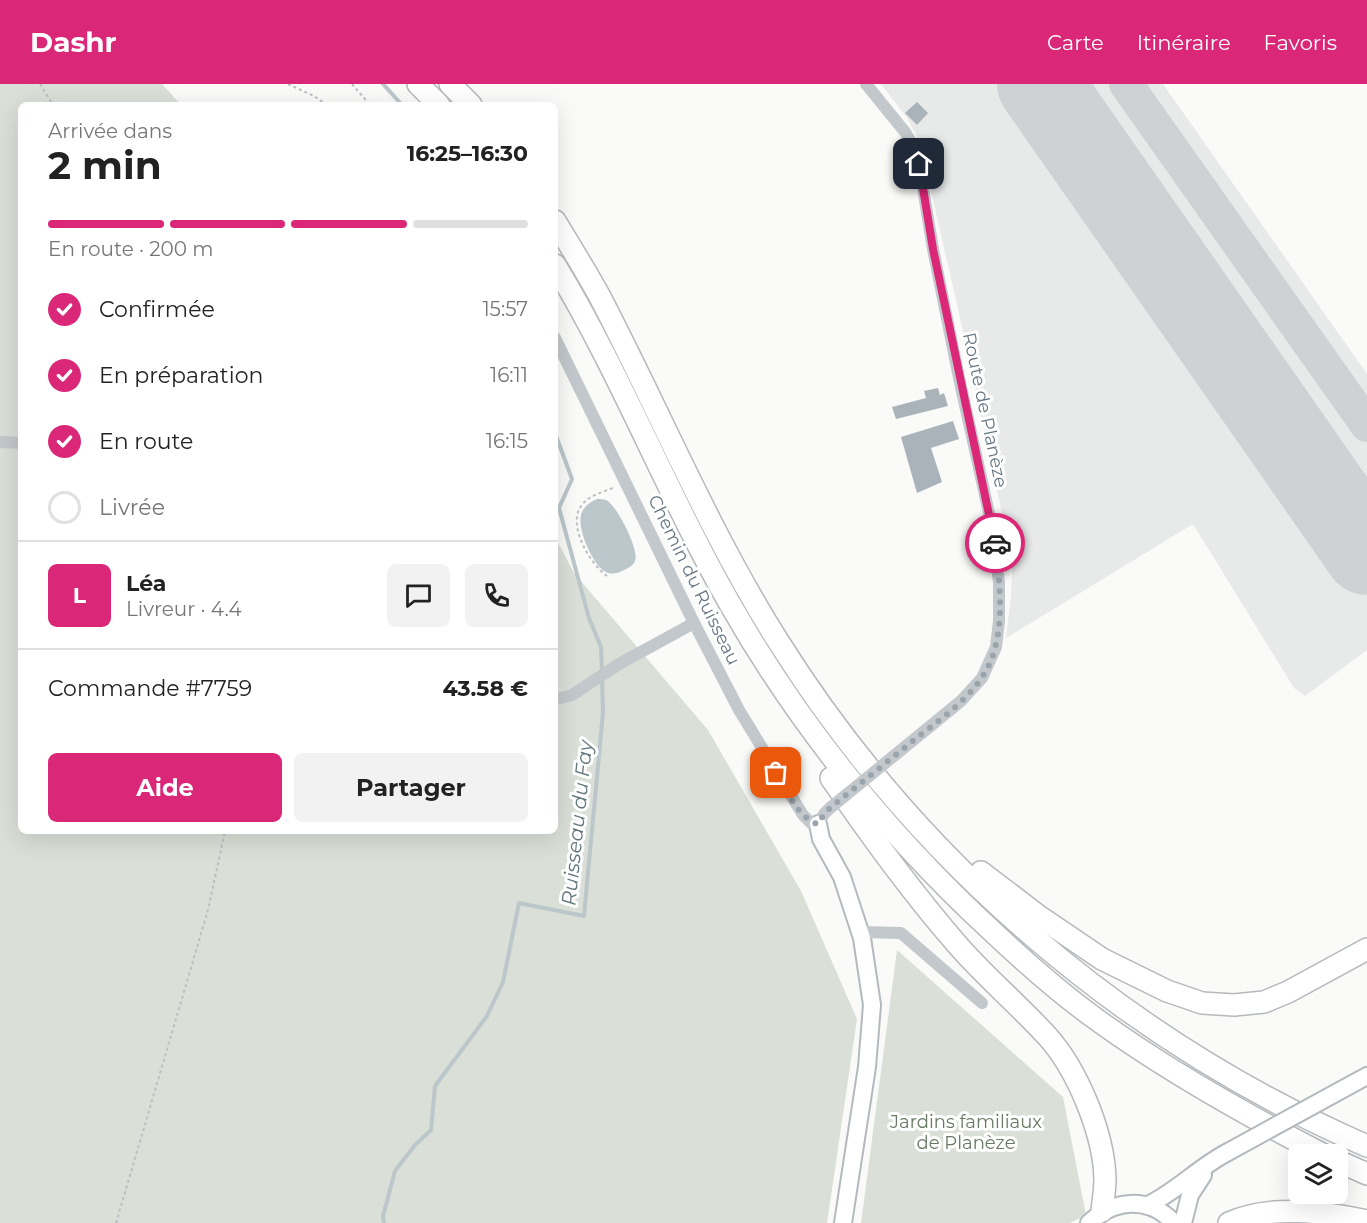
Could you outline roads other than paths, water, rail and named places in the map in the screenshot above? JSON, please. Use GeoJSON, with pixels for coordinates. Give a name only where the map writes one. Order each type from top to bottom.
{"type":"FeatureCollection","features":[{"type":"Feature","properties":{"kind":"highway"},"geometry":{"type":"LineString","coordinates":[[418,84],[435,102]]}},
{"type":"Feature","properties":{"kind":"highway"},"geometry":{"type":"LineString","coordinates":[[450,84],[468,102]]}},
{"type":"Feature","properties":{"kind":"highway"},"geometry":{"type":"LineString","coordinates":[[558,226],[599,295],[726,549],[778,640],[827,714],[882,784],[981,890],[1019,925],[1068,966],[1145,1024],[1216,1070],[1367,1146]]}},
{"type":"Feature","properties":{"kind":"highway"},"geometry":{"type":"LineString","coordinates":[[558,271],[603,354],[710,569],[765,663],[845,775],[914,855],[1035,971],[1098,1021],[1184,1078],[1252,1118],[1303,1144]]}},
{"type":"Feature","properties":{"kind":"highway"},"geometry":{"type":"LineString","coordinates":[[807,723],[816,756],[905,882],[957,944],[1050,1039],[1070,1069],[1086,1102],[1100,1141],[1105,1179],[1096,1217]]}},
{"type":"Feature","properties":{"kind":"highway"},"geometry":{"type":"LineString","coordinates":[[914,819],[943,837],[988,879],[1102,959],[1167,991],[1202,1003],[1234,1005],[1264,1002],[1288,992],[1367,949]]}},
{"type":"Feature","properties":{"kind":"highway"},"geometry":{"type":"LineString","coordinates":[[1348,1165],[1367,1174]]}},
{"type":"Feature","properties":{"kind":"highway"},"geometry":{"type":"LineString","coordinates":[[1229,1223],[1264,1214],[1299,1211],[1333,1214],[1367,1221]]}},
{"type":"Feature","properties":{"kind":"main road"},"geometry":{"type":"LineString","coordinates":[[818,824],[821,839],[842,878],[860,932],[872,1005],[867,1067],[843,1223]]}},
{"type":"Feature","properties":{"kind":"main road"},"geometry":{"type":"LineString","coordinates":[[1148,1205],[1174,1191],[1200,1168],[1367,1076]]}},
{"type":"Feature","properties":{"kind":"main road"},"geometry":{"type":"LineString","coordinates":[[1183,1223],[1190,1195],[1201,1177],[1228,1152]]}},
{"type":"Feature","properties":{"kind":"main road"},"geometry":{"type":"LineString","coordinates":[[1096,1217],[1118,1204],[1134,1203],[1148,1205],[1174,1223]]}},
{"type":"Feature","properties":{"kind":"street","name":"Route de Planèze"},"geometry":{"type":"LineString","coordinates":[[818,824],[830,808],[961,701],[982,678],[996,647],[999,621],[999,582],[989,513],[933,249],[919,164],[914,147],[905,132],[866,84]]}},
{"type":"Feature","properties":{"kind":"street","name":"Chemin du Ruisseau"},"geometry":{"type":"LineString","coordinates":[[558,344],[739,710],[803,815],[811,823],[818,824]]}},
{"type":"Feature","properties":{"kind":"street"},"geometry":{"type":"LineString","coordinates":[[0,442],[18,443]]}},
{"type":"Feature","properties":{"kind":"street"},"geometry":{"type":"LineString","coordinates":[[561,698],[572,695],[601,674],[694,623]]}},
{"type":"Feature","properties":{"kind":"street"},"geometry":{"type":"LineString","coordinates":[[860,932],[902,933],[982,1003]]}},
{"type":"Feature","properties":{"kind":"waterway","name":"Ruisseau du Fay"},"geometry":{"type":"LineString","coordinates":[[383,84],[399,102]]}},
{"type":"Feature","properties":{"kind":"waterway","name":"Ruisseau du Fay"},"geometry":{"type":"LineString","coordinates":[[558,441],[572,479],[559,508],[589,618],[601,647],[602,671]]}},
{"type":"Feature","properties":{"kind":"waterway","name":"Ruisseau du Fay"},"geometry":{"type":"LineString","coordinates":[[384,1223],[383,1216],[395,1171],[415,1145],[431,1130],[435,1086],[487,1016],[503,982],[519,903],[584,916],[603,712],[602,678]]}},
{"type":"Feature","properties":{"kind":"park label","name":"Jardins familiaux de Planèze"},"geometry":{"type":"Point","coordinates":[966,1132]}}]}
